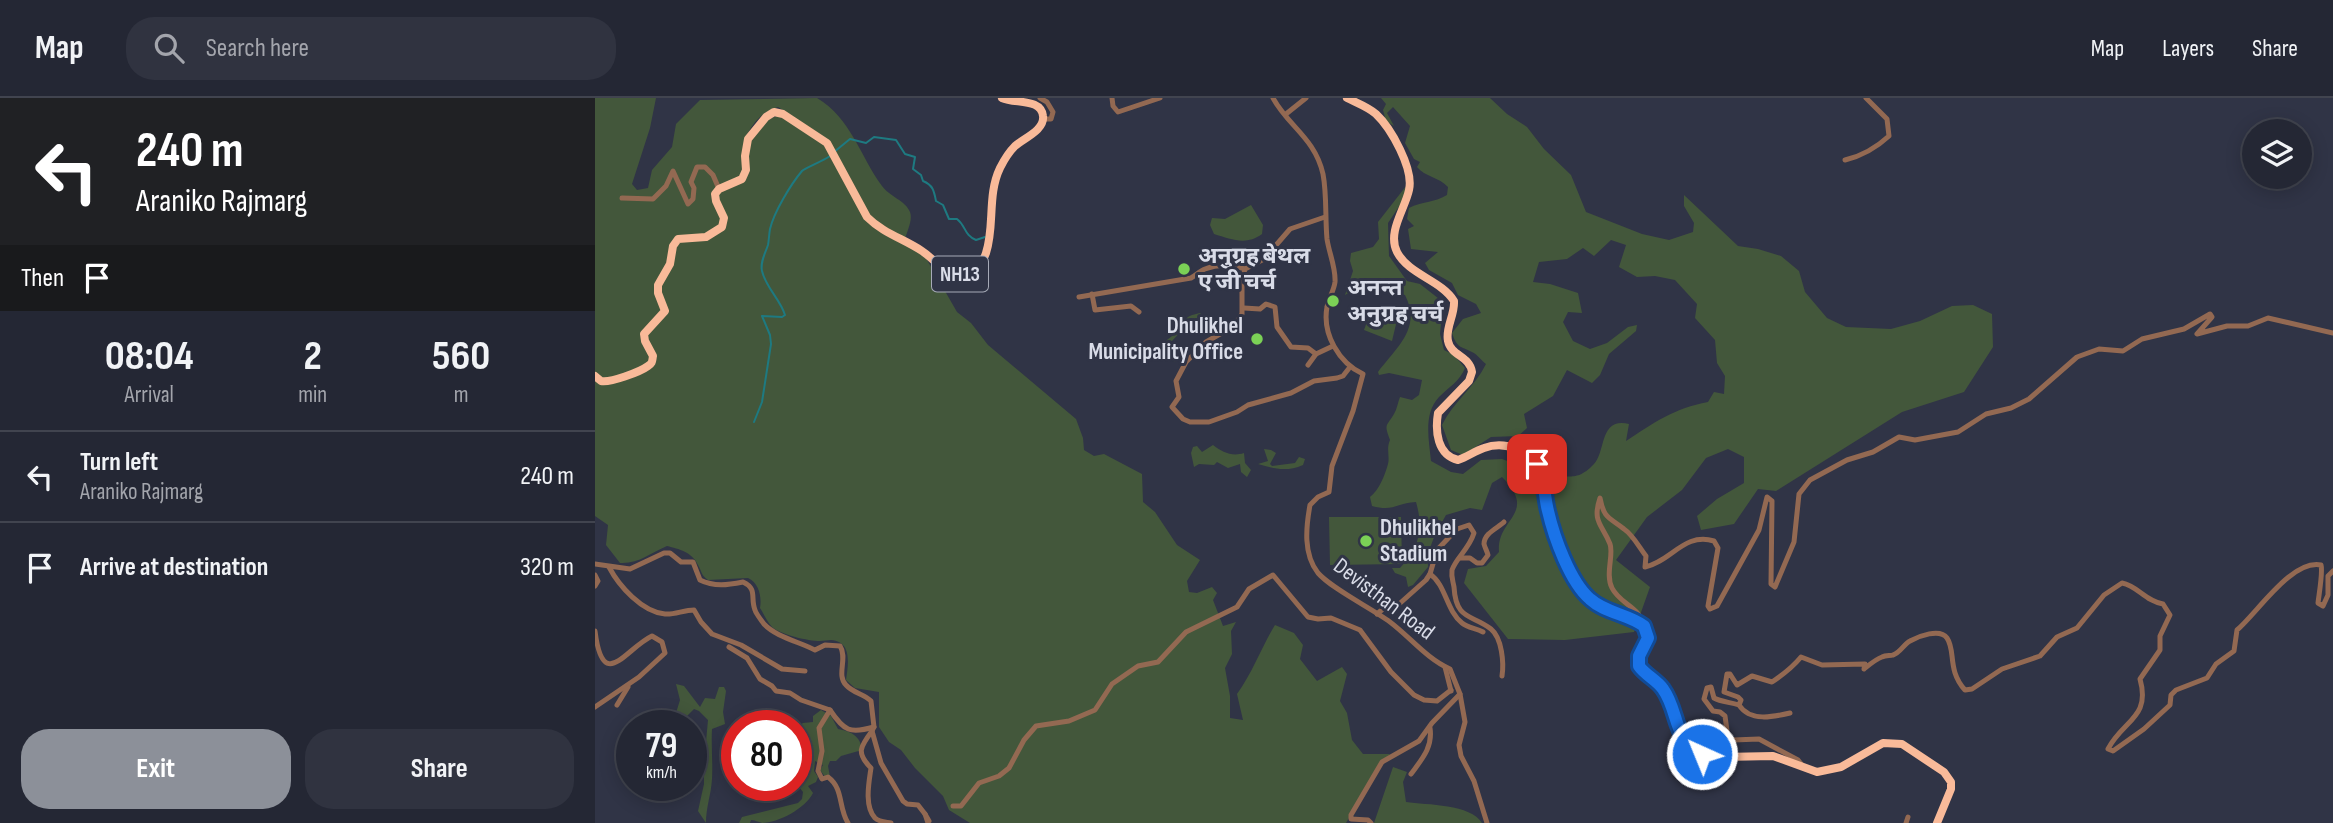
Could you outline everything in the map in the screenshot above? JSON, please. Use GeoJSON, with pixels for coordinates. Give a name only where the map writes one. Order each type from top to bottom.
{"type":"FeatureCollection","features":[{"type":"Feature","properties":{"kind":"highway"},"geometry":{"type":"LineString","coordinates":[[1002,98],[1034,103],[1041,109],[1044,120]]}},
{"type":"Feature","properties":{"kind":"highway"},"geometry":{"type":"LineString","coordinates":[[1347,98],[1376,114],[1406,161],[1411,182],[1395,234],[1396,247],[1407,264],[1452,298],[1454,309],[1448,330],[1448,343],[1472,366],[1469,381],[1438,413],[1437,434],[1443,450],[1448,456],[1458,460],[1483,449],[1510,446],[1530,458],[1541,472],[1548,512],[1576,581],[1591,600],[1644,626],[1648,638],[1639,656],[1639,666],[1663,689],[1682,738],[1692,749],[1702,754],[1723,757],[1773,756],[1817,772],[1833,769],[1883,743],[1902,744],[1944,772],[1951,782],[1951,789],[1937,823]]}},
{"type":"Feature","properties":{"kind":"highway","name":"NH13"},"geometry":{"type":"LineString","coordinates":[[719,189],[742,179],[746,170],[747,144],[762,120],[774,112],[783,114],[827,143],[867,218],[921,250],[946,270],[967,274],[979,266],[987,251],[993,190],[999,170],[1016,146],[1042,126],[1044,120]]}},
{"type":"Feature","properties":{"kind":"highway"},"geometry":{"type":"LineString","coordinates":[[595,376],[601,381],[613,381],[652,362],[653,353],[644,337],[647,328],[665,312],[658,293],[659,281],[670,264],[675,242],[681,238],[706,237],[722,227],[724,218],[715,198],[719,189]]}},
{"type":"Feature","properties":{"kind":"street"},"geometry":{"type":"LineString","coordinates":[[1040,98],[1047,102],[1053,112],[1051,119],[1044,120]]}},
{"type":"Feature","properties":{"kind":"street"},"geometry":{"type":"LineString","coordinates":[[1112,98],[1113,107],[1118,112],[1160,98]]}},
{"type":"Feature","properties":{"kind":"street","name":"Devisthan Road"},"geometry":{"type":"LineString","coordinates":[[1273,98],[1308,141],[1318,161],[1324,184],[1325,217],[1335,282],[1326,309],[1328,331],[1333,346],[1350,368],[1363,374],[1353,411],[1332,466],[1329,492],[1310,505],[1306,540],[1312,561],[1318,573],[1377,614],[1454,674],[1460,694]]}},
{"type":"Feature","properties":{"kind":"street"},"geometry":{"type":"LineString","coordinates":[[1286,114],[1306,98]]}},
{"type":"Feature","properties":{"kind":"street"},"geometry":{"type":"LineString","coordinates":[[1845,160],[1878,146],[1889,136],[1887,119],[1866,98]]}},
{"type":"Feature","properties":{"kind":"street"},"geometry":{"type":"LineString","coordinates":[[622,198],[653,199],[666,186],[673,171],[688,204],[694,199],[691,182],[697,167],[705,167],[713,175],[719,189]]}},
{"type":"Feature","properties":{"kind":"street"},"geometry":{"type":"LineString","coordinates":[[1079,298],[1191,278],[1205,269],[1219,266],[1245,269],[1263,259],[1290,229],[1325,217]]}},
{"type":"Feature","properties":{"kind":"street"},"geometry":{"type":"LineString","coordinates":[[1245,269],[1242,281],[1244,307],[1237,323],[1195,351],[1176,381],[1179,397],[1173,407],[1184,419],[1190,422],[1209,422],[1248,405],[1291,393],[1314,381],[1337,379],[1350,368]]}},
{"type":"Feature","properties":{"kind":"street"},"geometry":{"type":"LineString","coordinates":[[1092,294],[1095,310],[1131,306],[1139,312]]}},
{"type":"Feature","properties":{"kind":"street"},"geometry":{"type":"LineString","coordinates":[[1244,307],[1260,309],[1266,304],[1275,307],[1277,327],[1287,344],[1291,347],[1308,348],[1315,354]]}},
{"type":"Feature","properties":{"kind":"street"},"geometry":{"type":"LineString","coordinates":[[1644,626],[1635,609],[1612,588],[1609,577],[1611,547],[1599,524],[1596,511],[1600,498],[1609,521],[1623,528],[1646,556],[1645,567],[1663,561],[1680,545],[1707,539],[1714,541],[1718,548],[1708,606],[1710,609],[1717,606],[1759,530],[1767,497],[1772,501],[1770,570],[1771,584],[1775,587],[1794,542],[1800,494],[1809,480],[1847,460],[1873,452],[1899,437],[1915,440],[1958,432],[1986,414],[2011,408],[2029,399],[2077,357],[2099,349],[2123,351],[2142,339],[2184,328],[2210,314],[2211,320],[2197,334],[2227,326],[2248,326],[2268,318],[2333,333]]}},
{"type":"Feature","properties":{"kind":"street"},"geometry":{"type":"LineString","coordinates":[[1308,365],[1315,354],[1333,346]]}},
{"type":"Feature","properties":{"kind":"street"},"geometry":{"type":"LineString","coordinates":[[1460,558],[1470,558],[1482,563],[1487,555],[1484,543],[1494,528],[1504,522]]}},
{"type":"Feature","properties":{"kind":"street"},"geometry":{"type":"LineString","coordinates":[[1377,614],[1384,608],[1398,605],[1430,574],[1437,550],[1457,529],[1468,525],[1475,533],[1469,547],[1453,568],[1453,592],[1468,618],[1491,629],[1497,637],[1504,663],[1502,676]]}},
{"type":"Feature","properties":{"kind":"street"},"geometry":{"type":"LineString","coordinates":[[595,564],[630,569],[664,553],[670,553],[681,562],[693,562],[700,580],[706,583],[726,586],[745,582],[754,594],[755,611],[766,626],[815,650],[825,645],[840,646],[845,659],[842,680],[846,686],[871,701],[873,729],[881,763],[901,798],[907,804],[918,805],[929,822]]}},
{"type":"Feature","properties":{"kind":"street"},"geometry":{"type":"LineString","coordinates":[[1739,705],[1741,701],[1738,697],[1724,692],[1727,674],[1737,685],[1752,676],[1772,682],[1791,670],[1801,657],[1822,665],[1865,664],[1864,669],[1881,657],[1896,654],[1909,641],[1938,633],[1948,640],[1952,669],[1959,683],[1965,690],[1972,689],[2002,668],[2040,656],[2057,637],[2077,628],[2104,595],[2122,583],[2130,584],[2150,601],[2162,604],[2170,615],[2160,636],[2160,650],[2140,679],[2144,693],[2142,707],[2108,749],[2113,751],[2144,729],[2170,705],[2171,695],[2176,690],[2207,678],[2215,664],[2234,650],[2237,630],[2264,598],[2303,565],[2321,565],[2318,603],[2323,606],[2328,594],[2328,576],[2333,571]]}},
{"type":"Feature","properties":{"kind":"street"},"geometry":{"type":"LineString","coordinates":[[609,567],[617,582],[637,601],[665,614],[694,610],[712,634],[741,645],[782,669],[805,671]]}},
{"type":"Feature","properties":{"kind":"street"},"geometry":{"type":"LineString","coordinates":[[1430,574],[1437,580],[1455,617],[1464,625],[1483,632]]}},
{"type":"Feature","properties":{"kind":"street"},"geometry":{"type":"LineString","coordinates":[[595,575],[598,580],[595,586]]}},
{"type":"Feature","properties":{"kind":"street"},"geometry":{"type":"LineString","coordinates":[[953,806],[961,806],[979,783],[999,776],[1009,768],[1024,740],[1036,726],[1069,720],[1095,710],[1112,684],[1138,666],[1158,662],[1186,632],[1237,607],[1249,589],[1273,575],[1308,617],[1331,618],[1360,630],[1391,672],[1418,699],[1437,701],[1451,690]]}},
{"type":"Feature","properties":{"kind":"street"},"geometry":{"type":"LineString","coordinates":[[595,631],[597,651],[606,662],[620,662],[652,636],[662,642],[665,653],[633,682],[595,707]]}},
{"type":"Feature","properties":{"kind":"street"},"geometry":{"type":"LineString","coordinates":[[729,647],[747,658],[760,679],[776,691],[790,693],[801,700],[830,710],[837,722],[847,729],[857,732],[873,729]]}},
{"type":"Feature","properties":{"kind":"street","name":"Devisthan Road"},"geometry":{"type":"LineString","coordinates":[[1445,667],[1455,700]]}},
{"type":"Feature","properties":{"kind":"street"},"geometry":{"type":"LineString","coordinates":[[617,705],[633,682]]}},
{"type":"Feature","properties":{"kind":"street"},"geometry":{"type":"LineString","coordinates":[[1790,713],[1769,718],[1751,715],[1743,712],[1739,705],[1731,701],[1714,698],[1711,687],[1704,693],[1707,707],[1725,716],[1728,738],[1759,739],[1798,761],[1806,770]]}},
{"type":"Feature","properties":{"kind":"street"},"geometry":{"type":"LineString","coordinates":[[1371,823],[1368,820],[1351,819],[1351,815],[1369,787],[1373,774],[1382,762],[1419,741],[1460,694]]}},
{"type":"Feature","properties":{"kind":"street"},"geometry":{"type":"LineString","coordinates":[[1460,694],[1465,722],[1459,745],[1461,756],[1474,781],[1487,823]]}},
{"type":"Feature","properties":{"kind":"street"},"geometry":{"type":"LineString","coordinates":[[830,710],[819,728],[822,751],[818,771],[822,779],[833,779],[841,795],[842,810],[848,823]]}},
{"type":"Feature","properties":{"kind":"street"},"geometry":{"type":"LineString","coordinates":[[1411,774],[1430,746],[1430,727]]}},
{"type":"Feature","properties":{"kind":"street"},"geometry":{"type":"LineString","coordinates":[[873,729],[861,753],[863,760],[871,768],[868,793],[871,810],[881,822],[891,823]]}},
{"type":"Feature","properties":{"kind":"green space"},"geometry":{"type":"Polygon","coordinates":[[[595,98],[656,98],[650,128],[632,184],[637,190],[648,188],[652,170],[672,147],[676,124],[700,100],[817,98],[829,106],[847,127],[882,186],[908,208],[911,218],[905,239],[869,216],[829,143],[778,107],[758,119],[745,138],[750,142],[765,121],[779,115],[825,145],[866,219],[872,226],[926,258],[957,312],[971,323],[988,345],[1076,419],[1084,450],[1094,456],[1104,454],[1142,474],[1143,502],[1155,512],[1177,545],[1200,560],[1187,581],[1189,592],[1197,593],[1212,587],[1217,593],[1213,600],[1223,626],[1236,622],[1231,631],[1232,654],[1225,668],[1230,696],[1230,718],[1243,720],[1237,694],[1275,625],[1294,633],[1303,645],[1300,659],[1317,681],[1342,667],[1347,674],[1340,701],[1347,713],[1352,740],[1363,754],[1390,754],[1372,777],[1346,823],[970,823],[949,810],[943,796],[901,750],[889,742],[879,727],[879,692],[855,688],[846,680],[847,655],[843,645],[831,640],[802,639],[776,630],[760,608],[759,591],[752,580],[708,580],[692,557],[681,550],[667,546],[639,560],[620,563],[606,545],[608,525],[595,516],[595,98]]]}},
{"type":"Feature","properties":{"kind":"green space"},"geometry":{"type":"Polygon","coordinates":[[[1381,98],[1490,98],[1507,114],[1527,127],[1544,149],[1571,175],[1586,212],[1642,234],[1669,240],[1693,232],[1694,223],[1684,206],[1684,195],[1738,246],[1781,256],[1799,271],[1805,292],[1827,318],[1846,327],[1891,329],[1920,321],[1952,306],[1973,305],[1992,314],[1993,347],[1964,392],[1902,412],[1776,491],[1758,489],[1734,524],[1701,530],[1697,516],[1717,499],[1744,483],[1744,457],[1728,449],[1706,458],[1682,490],[1647,517],[1616,560],[1650,587],[1634,632],[1565,640],[1508,639],[1464,583],[1468,569],[1486,566],[1499,552],[1503,531],[1517,508],[1512,489],[1502,477],[1492,483],[1482,510],[1470,508],[1446,515],[1431,547],[1428,567],[1413,585],[1408,587],[1406,577],[1395,573],[1392,568],[1400,568],[1416,545],[1420,521],[1416,502],[1390,508],[1372,506],[1370,497],[1379,486],[1388,464],[1390,440],[1387,426],[1400,397],[1412,400],[1419,395],[1422,380],[1389,373],[1379,375],[1378,372],[1409,327],[1411,317],[1405,295],[1393,292],[1391,287],[1370,281],[1345,295],[1353,271],[1351,253],[1373,247],[1379,239],[1378,222],[1407,185],[1402,202],[1388,223],[1389,256],[1407,281],[1420,284],[1443,302],[1440,334],[1444,350],[1454,355],[1465,368],[1439,397],[1431,411],[1428,428],[1431,461],[1451,472],[1463,474],[1481,460],[1502,459],[1521,466],[1535,488],[1556,477],[1577,476],[1598,459],[1608,430],[1613,426],[1619,423],[1629,424],[1626,441],[1675,412],[1708,402],[1714,392],[1724,394],[1725,376],[1717,363],[1715,340],[1695,318],[1697,304],[1675,280],[1655,276],[1637,277],[1619,267],[1626,245],[1611,240],[1594,256],[1583,248],[1567,259],[1539,262],[1533,282],[1578,293],[1582,313],[1568,312],[1563,322],[1573,341],[1590,349],[1607,343],[1628,327],[1637,325],[1636,331],[1609,354],[1600,375],[1592,383],[1567,370],[1553,396],[1524,414],[1527,428],[1518,436],[1491,437],[1463,455],[1451,450],[1442,425],[1486,364],[1474,353],[1459,346],[1452,333],[1463,319],[1481,313],[1476,304],[1458,295],[1452,283],[1429,270],[1425,263],[1438,252],[1411,249],[1408,229],[1414,226],[1407,219],[1409,208],[1447,195],[1448,187],[1417,167],[1420,162],[1414,159],[1405,143],[1410,126],[1393,107],[1387,113],[1394,126],[1386,121],[1383,110],[1386,104],[1381,98]]]}},
{"type":"Feature","properties":{"kind":"green space"},"geometry":{"type":"Polygon","coordinates":[[[1251,205],[1263,225],[1262,234],[1244,241],[1214,234],[1210,225],[1212,218],[1225,219],[1251,205]]]}},
{"type":"Feature","properties":{"kind":"green space"},"geometry":{"type":"Polygon","coordinates":[[[1371,311],[1397,320],[1392,341],[1364,330],[1371,311]]]}},
{"type":"Feature","properties":{"kind":"green space"},"geometry":{"type":"Polygon","coordinates":[[[1200,313],[1207,321],[1195,329],[1187,325],[1171,342],[1176,353],[1176,362],[1171,360],[1159,346],[1178,331],[1188,317],[1200,313]]]}},
{"type":"Feature","properties":{"kind":"green space"},"geometry":{"type":"Polygon","coordinates":[[[1213,445],[1227,453],[1244,453],[1245,463],[1251,470],[1247,477],[1241,472],[1240,464],[1228,468],[1217,462],[1214,465],[1199,464],[1194,467],[1191,453],[1193,447],[1197,446],[1202,452],[1213,445]]]}},
{"type":"Feature","properties":{"kind":"green space"},"geometry":{"type":"Polygon","coordinates":[[[1264,449],[1276,453],[1270,464],[1272,466],[1295,463],[1299,457],[1305,459],[1303,465],[1291,468],[1280,469],[1258,464],[1268,461],[1264,449]]]}},
{"type":"Feature","properties":{"kind":"green space","name":"Dhulikhel Stadium"},"geometry":{"type":"Polygon","coordinates":[[[1329,517],[1401,517],[1402,564],[1330,565],[1329,517]]]}},
{"type":"Feature","properties":{"kind":"green space"},"geometry":{"type":"Polygon","coordinates":[[[676,684],[684,686],[700,707],[705,698],[715,699],[719,687],[724,687],[726,691],[723,710],[721,710],[721,726],[712,729],[712,779],[706,823],[698,811],[700,801],[707,801],[707,710],[677,710],[680,700],[676,684]]]}},
{"type":"Feature","properties":{"kind":"green space"},"geometry":{"type":"Polygon","coordinates":[[[821,710],[831,716],[838,729],[857,738],[862,750],[830,761],[830,777],[826,778],[820,770],[823,765],[815,761],[814,771],[818,777],[812,784],[812,722],[813,716],[821,710]]]}},
{"type":"Feature","properties":{"kind":"green space"},"geometry":{"type":"Polygon","coordinates":[[[1393,767],[1407,772],[1403,782],[1406,802],[1459,809],[1468,812],[1482,823],[1374,823],[1393,767]]]}},
{"type":"Feature","properties":{"kind":"green space"},"geometry":{"type":"Polygon","coordinates":[[[807,801],[791,814],[776,820],[739,823],[742,817],[807,801]]]}},
{"type":"Feature","properties":{"kind":"waterway"},"geometry":{"type":"LineString","coordinates":[[834,152],[850,139],[866,143],[874,137],[896,140],[905,154],[915,157],[913,169],[931,186],[936,201],[943,205],[949,219],[957,219],[969,236],[976,240],[985,237]]}},
{"type":"Feature","properties":{"kind":"waterway"},"geometry":{"type":"LineString","coordinates":[[754,422],[762,402],[771,344],[762,316],[785,315],[762,271],[770,229],[783,198],[802,171],[830,156]]}},
{"type":"Feature","properties":{"kind":"place","name":"अनुग्रह बेथल ए जी चर्च"},"geometry":{"type":"Point","coordinates":[1184,269]}},
{"type":"Feature","properties":{"kind":"place","name":"अनन्त अनुग्रह चर्च"},"geometry":{"type":"Point","coordinates":[1333,301]}},
{"type":"Feature","properties":{"kind":"place","name":"Dhulikhel Municipality Office"},"geometry":{"type":"Point","coordinates":[1257,339]}},
{"type":"Feature","properties":{"kind":"place","name":"Dhulikhel Stadium"},"geometry":{"type":"Point","coordinates":[1366,541]}},
{"type":"Feature","properties":{"kind":"route"},"geometry":{"type":"LineString","coordinates":[[1537,464],[1554,530],[1576,581],[1591,600],[1644,626],[1648,638],[1637,662],[1641,670],[1665,692],[1682,738],[1692,749],[1702,754]]}}]}
